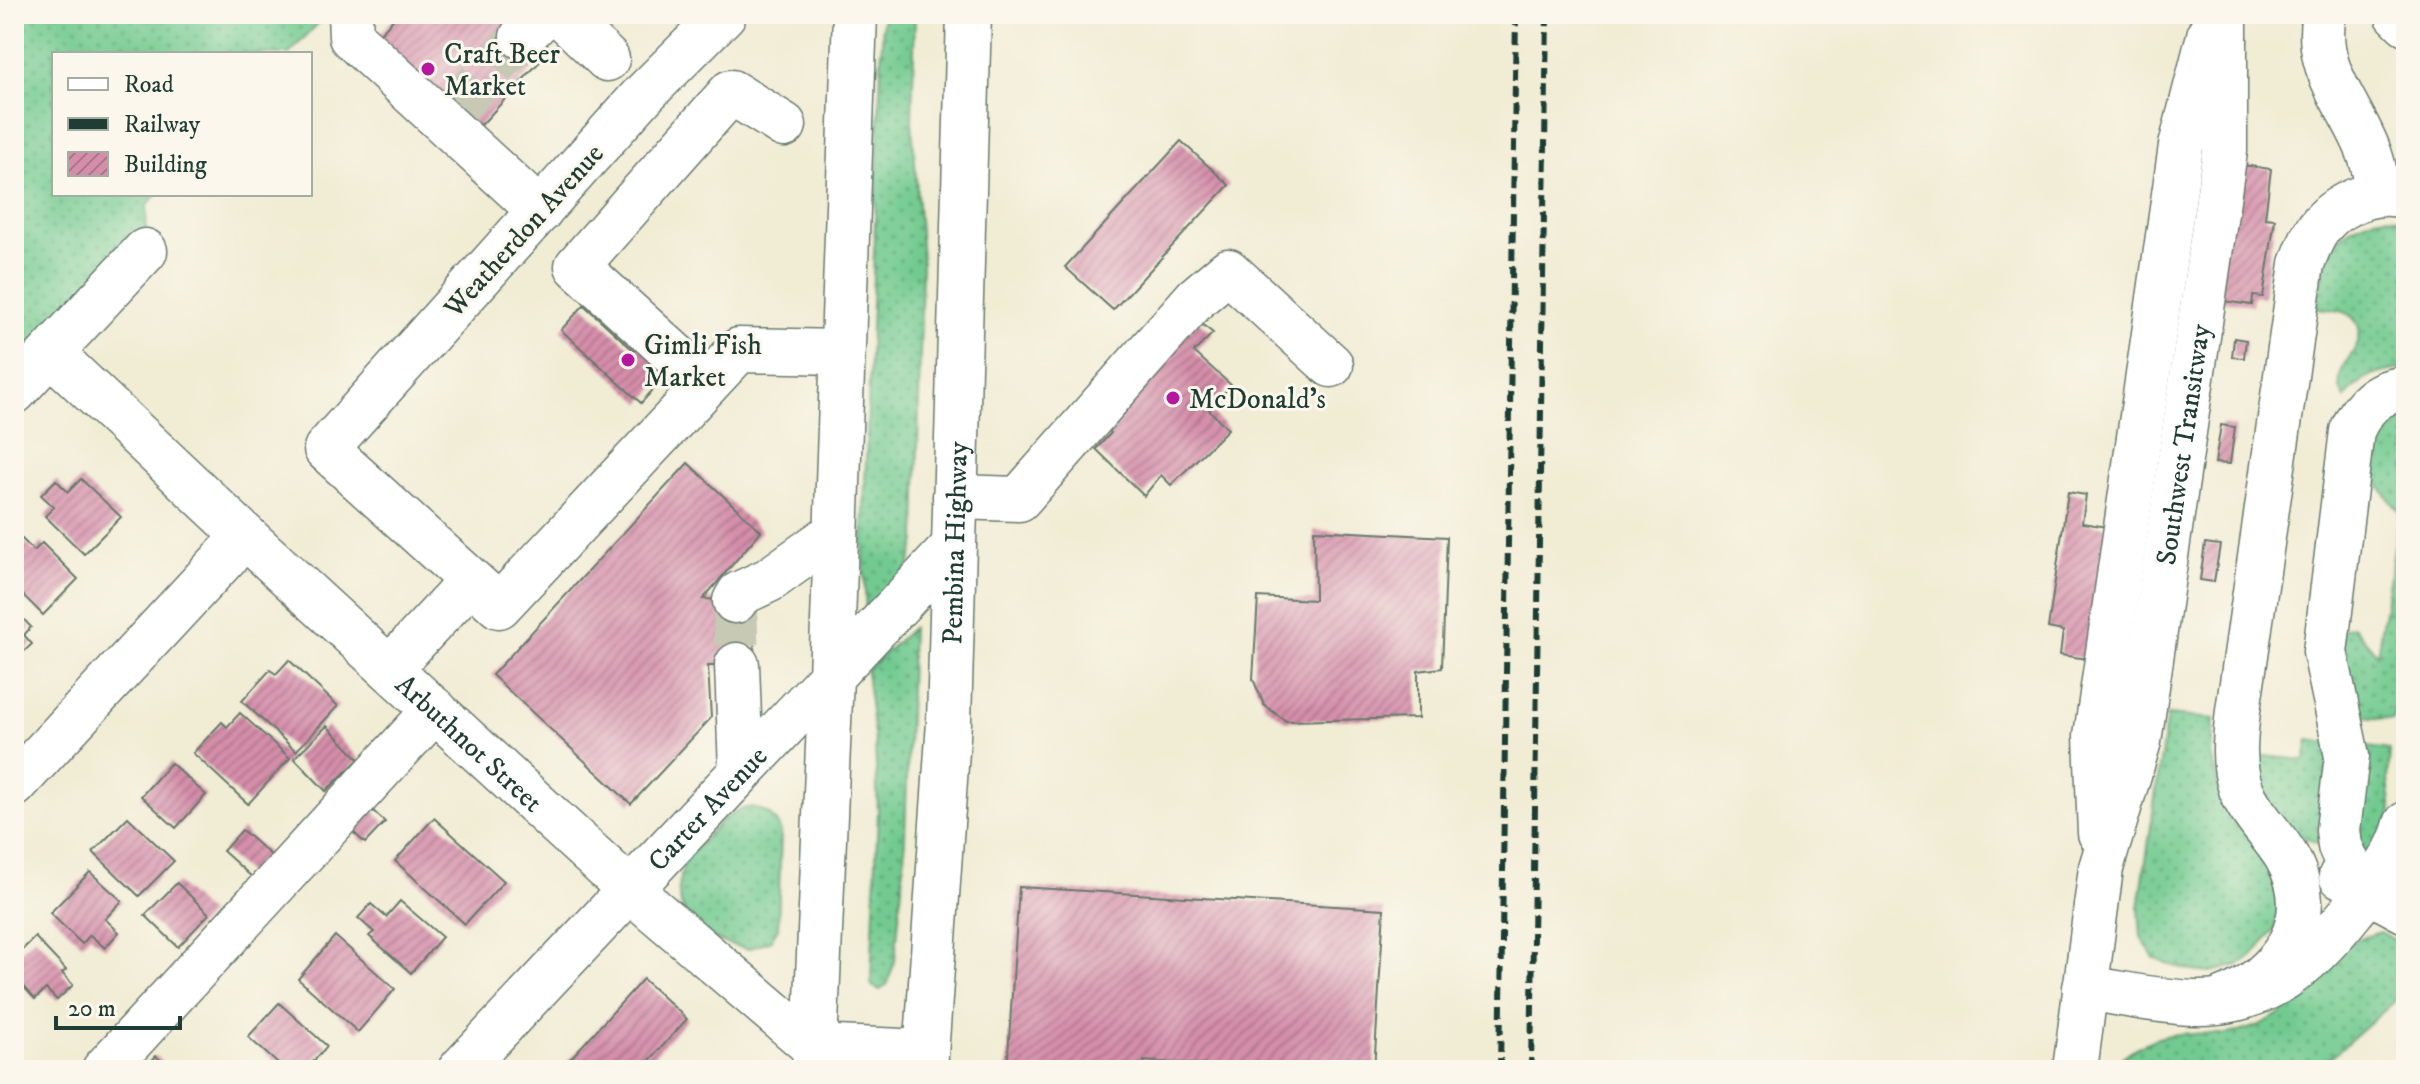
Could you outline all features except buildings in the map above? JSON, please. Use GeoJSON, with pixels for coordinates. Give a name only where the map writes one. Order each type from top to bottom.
{"type":"FeatureCollection","features":[{"type":"Feature","properties":{"kind":"street"},"geometry":{"type":"LineString","coordinates":[[350,14],[351,37],[445,118],[540,211]]}},
{"type":"Feature","properties":{"kind":"street"},"geometry":{"type":"LineString","coordinates":[[560,14],[607,59]]}},
{"type":"Feature","properties":{"kind":"street","name":"Weatherdon Avenue"},"geometry":{"type":"LineString","coordinates":[[471,581],[326,449],[644,94],[724,14]]}},
{"type":"Feature","properties":{"kind":"street"},"geometry":{"type":"LineString","coordinates":[[855,14],[831,677],[813,1063],[925,1061]]}},
{"type":"Feature","properties":{"kind":"street","name":"Pembina Highway"},"geometry":{"type":"LineString","coordinates":[[925,1061],[949,722],[969,14]]}},
{"type":"Feature","properties":{"kind":"street","name":"Southwest Transitway"},"geometry":{"type":"LineString","coordinates":[[2101,868],[2096,736],[2181,146],[2215,14]]}},
{"type":"Feature","properties":{"kind":"street","name":"Southwest Transitway"},"geometry":{"type":"LineString","coordinates":[[2075,1070],[2101,868],[2139,741],[2225,151],[2225,14]]}},
{"type":"Feature","properties":{"kind":"street"},"geometry":{"type":"LineString","coordinates":[[2220,1001],[2260,980],[2286,952],[2296,931],[2299,913],[2294,875],[2286,857],[2242,793],[2236,772],[2235,736],[2302,264],[2312,238],[2323,222],[2358,199],[2392,195],[2335,86],[2324,57],[2320,32],[2324,14]]}},
{"type":"Feature","properties":{"kind":"street"},"geometry":{"type":"LineString","coordinates":[[2397,14],[2406,23]]}},
{"type":"Feature","properties":{"kind":"street"},"geometry":{"type":"LineString","coordinates":[[707,384],[577,266],[731,92],[784,125]]}},
{"type":"Feature","properties":{"kind":"street"},"geometry":{"type":"LineString","coordinates":[[14,392],[145,251]]}},
{"type":"Feature","properties":{"kind":"street"},"geometry":{"type":"LineString","coordinates":[[955,497],[1019,499],[1196,298],[1228,271],[1331,365]]}},
{"type":"Feature","properties":{"kind":"street"},"geometry":{"type":"LineString","coordinates":[[390,668],[471,581],[499,606],[739,350],[842,352]]}},
{"type":"Feature","properties":{"kind":"street","name":"Arbuthnot Street"},"geometry":{"type":"LineString","coordinates":[[51,353],[813,1063]]}},
{"type":"Feature","properties":{"kind":"street"},"geometry":{"type":"LineString","coordinates":[[2368,891],[2353,875],[2340,846],[2338,830],[2347,756],[2325,652],[2352,431],[2359,414],[2371,401],[2395,389],[2406,389]]}},
{"type":"Feature","properties":{"kind":"street"},"geometry":{"type":"LineString","coordinates":[[735,601],[739,594],[769,580],[836,532]]}},
{"type":"Feature","properties":{"kind":"street"},"geometry":{"type":"LineString","coordinates":[[14,785],[245,536]]}},
{"type":"Feature","properties":{"kind":"street","name":"Carter Avenue"},"geometry":{"type":"LineString","coordinates":[[460,1070],[953,547]]}},
{"type":"Feature","properties":{"kind":"street"},"geometry":{"type":"LineString","coordinates":[[737,665],[741,771]]}},
{"type":"Feature","properties":{"kind":"street"},"geometry":{"type":"LineString","coordinates":[[104,1070],[435,710]]}},
{"type":"Feature","properties":{"kind":"street"},"geometry":{"type":"LineString","coordinates":[[2085,988],[2195,1003],[2244,997],[2274,985],[2301,968],[2324,947],[2399,848],[2406,824]]}},
{"type":"Feature","properties":{"kind":"street"},"geometry":{"type":"LineString","coordinates":[[2265,828],[2284,843],[2406,911]]}},
{"type":"Feature","properties":{"kind":"green space"},"geometry":{"type":"Polygon","coordinates":[[[14,14],[327,14],[291,52],[52,52],[52,196],[155,196],[147,205],[145,251],[14,393],[14,14]]]}},
{"type":"Feature","properties":{"kind":"green space"},"geometry":{"type":"Polygon","coordinates":[[[883,14],[915,14],[912,121],[922,261],[916,541],[909,567],[866,617],[863,539],[883,14]]]}},
{"type":"Feature","properties":{"kind":"green space"},"geometry":{"type":"Polygon","coordinates":[[[2386,216],[2406,220],[2406,369],[2372,376],[2358,384],[2345,398],[2340,389],[2340,378],[2358,343],[2359,328],[2348,314],[2317,308],[2323,275],[2333,247],[2341,236],[2367,220],[2386,216]]]}},
{"type":"Feature","properties":{"kind":"green space"},"geometry":{"type":"Polygon","coordinates":[[[2406,408],[2406,629],[2393,720],[2356,716],[2341,629],[2353,626],[2377,654],[2400,513],[2366,468],[2369,439],[2378,418],[2406,408]]]}},
{"type":"Feature","properties":{"kind":"green space"},"geometry":{"type":"Polygon","coordinates":[[[912,628],[904,865],[895,960],[887,985],[880,990],[872,986],[871,981],[878,811],[875,743],[866,671],[912,628]]]}},
{"type":"Feature","properties":{"kind":"green space"},"geometry":{"type":"Polygon","coordinates":[[[2167,715],[2214,719],[2211,755],[2222,803],[2259,847],[2281,897],[2274,930],[2253,956],[2239,965],[2209,973],[2166,964],[2153,957],[2141,937],[2139,908],[2167,715]]]}},
{"type":"Feature","properties":{"kind":"green space"},"geometry":{"type":"Polygon","coordinates":[[[2309,740],[2329,743],[2320,842],[2317,843],[2292,832],[2263,796],[2253,755],[2305,760],[2309,740]]]}},
{"type":"Feature","properties":{"kind":"green space"},"geometry":{"type":"Polygon","coordinates":[[[2360,746],[2390,750],[2388,780],[2392,812],[2372,861],[2353,847],[2360,746]]]}},
{"type":"Feature","properties":{"kind":"green space"},"geometry":{"type":"Polygon","coordinates":[[[752,807],[770,815],[781,832],[778,928],[771,940],[748,949],[717,940],[692,923],[684,911],[679,883],[686,861],[717,825],[732,813],[752,807]]]}},
{"type":"Feature","properties":{"kind":"green space"},"geometry":{"type":"Polygon","coordinates":[[[2381,932],[2401,944],[2406,972],[2394,1002],[2331,1057],[2303,1070],[2110,1070],[2132,1050],[2169,1035],[2232,1033],[2262,1023],[2299,998],[2342,949],[2381,932]]]}},
{"type":"Feature","properties":{"kind":"tunnel"},"geometry":{"type":"LineString","coordinates":[[449,114],[522,37]]}},
{"type":"Feature","properties":{"kind":"tunnel"},"geometry":{"type":"LineString","coordinates":[[735,601],[737,665]]}},
{"type":"Feature","properties":{"kind":"railway"},"geometry":{"type":"LineString","coordinates":[[1500,1070],[1516,14]]}},
{"type":"Feature","properties":{"kind":"railway"},"geometry":{"type":"LineString","coordinates":[[1531,1070],[1547,14]]}},
{"type":"Feature","properties":{"kind":"place","name":"Craft Beer Market"},"geometry":{"type":"Point","coordinates":[428,69]}},
{"type":"Feature","properties":{"kind":"place","name":"Gimli Fish Market"},"geometry":{"type":"Point","coordinates":[628,360]}},
{"type":"Feature","properties":{"kind":"place","name":"McDonald's"},"geometry":{"type":"Point","coordinates":[1173,398]}}]}
